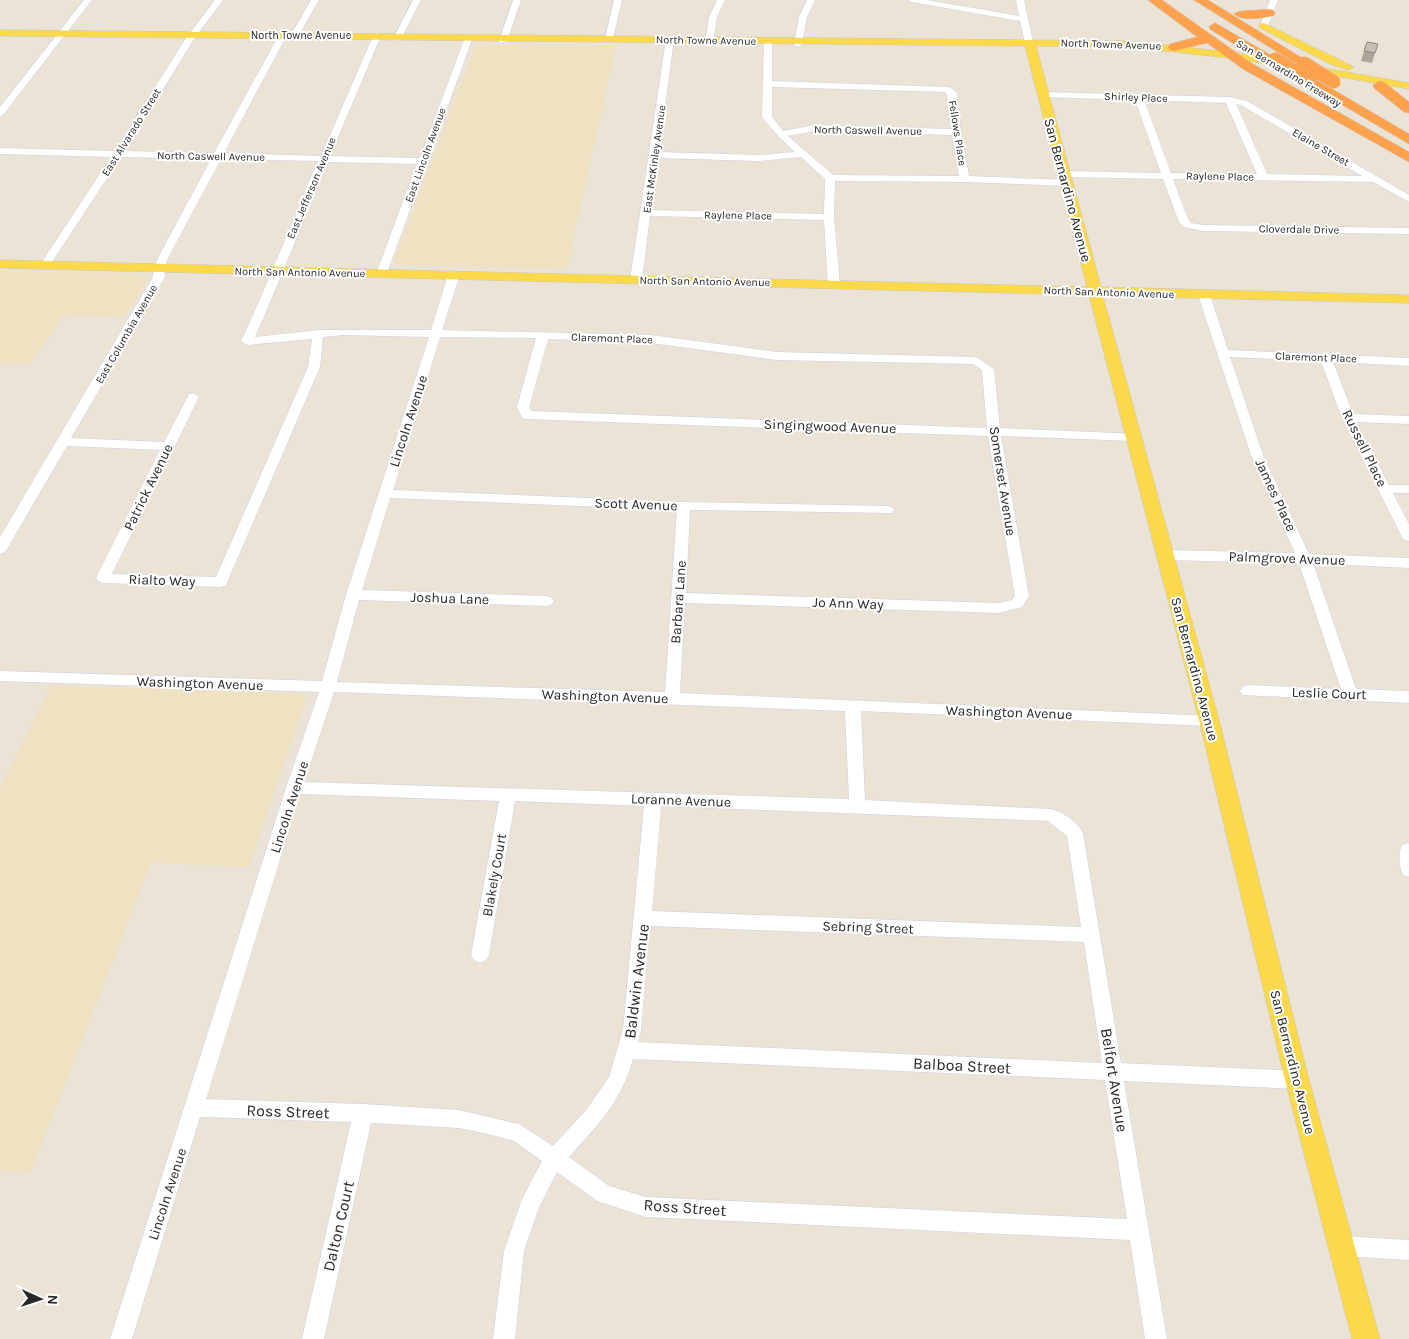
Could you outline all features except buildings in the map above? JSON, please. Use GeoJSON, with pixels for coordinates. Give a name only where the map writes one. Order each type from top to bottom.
{"type":"FeatureCollection","features":[{"type":"Feature","properties":{"kind":"highway"},"geometry":{"type":"LineString","coordinates":[[1154,0],[1234,57],[1409,158]]}},
{"type":"Feature","properties":{"kind":"highway","name":"San Bernardino Freeway"},"geometry":{"type":"LineString","coordinates":[[1170,0],[1270,58]]}},
{"type":"Feature","properties":{"kind":"highway","name":"San Bernardino Freeway"},"geometry":{"type":"LineString","coordinates":[[1200,0],[1304,63],[1336,74],[1409,127]]}},
{"type":"Feature","properties":{"kind":"highway"},"geometry":{"type":"LineString","coordinates":[[1214,0],[1264,26]]}},
{"type":"Feature","properties":{"kind":"highway"},"geometry":{"type":"LineString","coordinates":[[1187,3],[1270,58],[1409,133]]}},
{"type":"Feature","properties":{"kind":"highway"},"geometry":{"type":"LineString","coordinates":[[1187,3],[1290,61],[1309,79],[1409,140]]}},
{"type":"Feature","properties":{"kind":"highway"},"geometry":{"type":"LineString","coordinates":[[1240,14],[1256,15],[1269,13]]}},
{"type":"Feature","properties":{"kind":"highway"},"geometry":{"type":"LineString","coordinates":[[1174,47],[1202,41],[1203,37],[1200,32]]}},
{"type":"Feature","properties":{"kind":"highway","name":"San Bernardino Freeway"},"geometry":{"type":"LineString","coordinates":[[1309,79],[1409,146]]}},
{"type":"Feature","properties":{"kind":"highway"},"geometry":{"type":"LineString","coordinates":[[1374,82],[1407,96]]}},
{"type":"Feature","properties":{"kind":"main road"},"geometry":{"type":"LineString","coordinates":[[1264,26],[1336,74],[1348,67],[1374,82]]}},
{"type":"Feature","properties":{"kind":"main road","name":"North Towne Avenue"},"geometry":{"type":"LineString","coordinates":[[0,33],[62,35]]}},
{"type":"Feature","properties":{"kind":"main road","name":"North Towne Avenue"},"geometry":{"type":"LineString","coordinates":[[0,36],[610,38],[670,41]]}},
{"type":"Feature","properties":{"kind":"main road","name":"North Towne Avenue"},"geometry":{"type":"LineString","coordinates":[[503,39],[1128,44],[1174,47],[1374,82]]}},
{"type":"Feature","properties":{"kind":"main road","name":"North Towne Avenue"},"geometry":{"type":"LineString","coordinates":[[1029,44],[1145,48],[1234,57]]}},
{"type":"Feature","properties":{"kind":"main road","name":"San Bernardino Avenue"},"geometry":{"type":"LineString","coordinates":[[1029,44],[1209,720],[1297,1080],[1366,1339]]}},
{"type":"Feature","properties":{"kind":"main road","name":"North San Antonio Avenue"},"geometry":{"type":"LineString","coordinates":[[0,264],[1409,300]]}},
{"type":"Feature","properties":{"kind":"street"},"geometry":{"type":"LineString","coordinates":[[0,113],[88,0]]}},
{"type":"Feature","properties":{"kind":"street","name":"East Alvarado Street"},"geometry":{"type":"LineString","coordinates":[[45,265],[192,36],[219,0]]}},
{"type":"Feature","properties":{"kind":"street","name":"East Columbia Avenue"},"geometry":{"type":"LineString","coordinates":[[0,548],[159,277],[158,268],[219,156],[288,37],[315,0]]}},
{"type":"Feature","properties":{"kind":"street"},"geometry":{"type":"LineString","coordinates":[[398,38],[416,0]]}},
{"type":"Feature","properties":{"kind":"street"},"geometry":{"type":"LineString","coordinates":[[503,39],[517,0]]}},
{"type":"Feature","properties":{"kind":"street"},"geometry":{"type":"LineString","coordinates":[[610,38],[618,0]]}},
{"type":"Feature","properties":{"kind":"street"},"geometry":{"type":"LineString","coordinates":[[709,42],[713,17],[721,0]]}},
{"type":"Feature","properties":{"kind":"street"},"geometry":{"type":"LineString","coordinates":[[798,42],[802,17],[811,0]]}},
{"type":"Feature","properties":{"kind":"street"},"geometry":{"type":"LineString","coordinates":[[912,0],[1023,19]]}},
{"type":"Feature","properties":{"kind":"street","name":"San Bernardino Avenue"},"geometry":{"type":"LineString","coordinates":[[1020,0],[1029,44]]}},
{"type":"Feature","properties":{"kind":"street"},"geometry":{"type":"LineString","coordinates":[[1264,26],[1274,0]]}},
{"type":"Feature","properties":{"kind":"street","name":"East Jefferson Avenue"},"geometry":{"type":"LineString","coordinates":[[247,341],[376,38]]}},
{"type":"Feature","properties":{"kind":"street","name":"East Lincoln Avenue"},"geometry":{"type":"LineString","coordinates":[[382,274],[468,39]]}},
{"type":"Feature","properties":{"kind":"street","name":"East McKinley Avenue"},"geometry":{"type":"LineString","coordinates":[[636,280],[670,41]]}},
{"type":"Feature","properties":{"kind":"street"},"geometry":{"type":"LineString","coordinates":[[768,42],[767,117],[781,134],[830,178],[829,217],[834,284]]}},
{"type":"Feature","properties":{"kind":"street","name":"Fellows Place"},"geometry":{"type":"LineString","coordinates":[[766,84],[947,89],[952,92],[956,132],[965,179]]}},
{"type":"Feature","properties":{"kind":"street","name":"Shirley Place"},"geometry":{"type":"LineString","coordinates":[[1042,95],[1230,100]]}},
{"type":"Feature","properties":{"kind":"street"},"geometry":{"type":"LineString","coordinates":[[1138,97],[1166,175]]}},
{"type":"Feature","properties":{"kind":"street"},"geometry":{"type":"LineString","coordinates":[[1230,100],[1262,177]]}},
{"type":"Feature","properties":{"kind":"street","name":"Elaine Street"},"geometry":{"type":"LineString","coordinates":[[1230,100],[1244,103],[1254,108],[1409,199]]}},
{"type":"Feature","properties":{"kind":"street","name":"North Caswell Avenue"},"geometry":{"type":"LineString","coordinates":[[781,134],[815,128],[956,132]]}},
{"type":"Feature","properties":{"kind":"street","name":"North Caswell Avenue"},"geometry":{"type":"LineString","coordinates":[[0,151],[423,161]]}},
{"type":"Feature","properties":{"kind":"street","name":"North Caswell Avenue"},"geometry":{"type":"LineString","coordinates":[[655,155],[759,158],[805,154]]}},
{"type":"Feature","properties":{"kind":"street","name":"Raylene Place"},"geometry":{"type":"LineString","coordinates":[[830,178],[965,179],[1166,175],[1375,179]]}},
{"type":"Feature","properties":{"kind":"street","name":"Cloverdale Drive"},"geometry":{"type":"LineString","coordinates":[[1166,175],[1183,220],[1188,225],[1204,228],[1409,232]]}},
{"type":"Feature","properties":{"kind":"street","name":"Raylene Place"},"geometry":{"type":"LineString","coordinates":[[646,213],[829,217]]}},
{"type":"Feature","properties":{"kind":"street","name":"Lincoln Avenue"},"geometry":{"type":"LineString","coordinates":[[121,1339],[294,788],[328,687],[352,596],[454,275]]}},
{"type":"Feature","properties":{"kind":"street","name":"James Place"},"geometry":{"type":"LineString","coordinates":[[1204,295],[1257,455],[1304,558],[1350,694]]}},
{"type":"Feature","properties":{"kind":"street","name":"Claremont Place"},"geometry":{"type":"LineString","coordinates":[[247,341],[318,333],[361,332],[543,335],[651,339],[776,356],[976,361]]}},
{"type":"Feature","properties":{"kind":"street","name":"Rialto Way"},"geometry":{"type":"LineString","coordinates":[[103,578],[221,582],[314,368],[318,333]]}},
{"type":"Feature","properties":{"kind":"street","name":"Singingwood Avenue"},"geometry":{"type":"LineString","coordinates":[[543,335],[523,408],[526,415],[1134,437]]}},
{"type":"Feature","properties":{"kind":"street","name":"Claremont Place"},"geometry":{"type":"LineString","coordinates":[[1222,353],[1409,362]]}},
{"type":"Feature","properties":{"kind":"street","name":"Russell Place"},"geometry":{"type":"LineString","coordinates":[[1325,357],[1348,418],[1409,537]]}},
{"type":"Feature","properties":{"kind":"street","name":"Somerset Avenue"},"geometry":{"type":"LineString","coordinates":[[976,361],[988,369],[994,431],[1022,596],[1017,604]]}},
{"type":"Feature","properties":{"kind":"street","name":"Patrick Avenue"},"geometry":{"type":"LineString","coordinates":[[103,578],[193,397]]}},
{"type":"Feature","properties":{"kind":"street"},"geometry":{"type":"LineString","coordinates":[[1348,418],[1409,420]]}},
{"type":"Feature","properties":{"kind":"street"},"geometry":{"type":"LineString","coordinates":[[62,442],[168,446]]}},
{"type":"Feature","properties":{"kind":"street"},"geometry":{"type":"LineString","coordinates":[[1385,489],[1409,490]]}},
{"type":"Feature","properties":{"kind":"street","name":"Scott Avenue"},"geometry":{"type":"LineString","coordinates":[[384,494],[684,506],[887,510]]}},
{"type":"Feature","properties":{"kind":"street","name":"Barbara Lane"},"geometry":{"type":"LineString","coordinates":[[672,698],[684,506]]}},
{"type":"Feature","properties":{"kind":"street","name":"Palmgrove Avenue"},"geometry":{"type":"LineString","coordinates":[[1164,555],[1304,558],[1409,563]]}},
{"type":"Feature","properties":{"kind":"street","name":"Joshua Lane"},"geometry":{"type":"LineString","coordinates":[[352,596],[547,601]]}},
{"type":"Feature","properties":{"kind":"street","name":"Jo Ann Way"},"geometry":{"type":"LineString","coordinates":[[678,598],[999,608],[1017,604]]}},
{"type":"Feature","properties":{"kind":"street","name":"Washington Avenue"},"geometry":{"type":"LineString","coordinates":[[0,676],[672,698],[1209,720]]}},
{"type":"Feature","properties":{"kind":"street","name":"Leslie Court"},"geometry":{"type":"LineString","coordinates":[[1248,691],[1409,697]]}},
{"type":"Feature","properties":{"kind":"street"},"geometry":{"type":"LineString","coordinates":[[853,706],[857,806]]}},
{"type":"Feature","properties":{"kind":"street","name":"Loranne Avenue"},"geometry":{"type":"LineString","coordinates":[[294,788],[857,806],[1051,816],[1066,824]]}},
{"type":"Feature","properties":{"kind":"street","name":"Blakely Court"},"geometry":{"type":"LineString","coordinates":[[480,955],[508,795]]}},
{"type":"Feature","properties":{"kind":"street","name":"Baldwin Avenue"},"geometry":{"type":"LineString","coordinates":[[504,1339],[514,1251],[529,1206],[554,1159],[594,1115],[617,1081],[627,1050],[632,1030],[653,799]]}},
{"type":"Feature","properties":{"kind":"street","name":"Belfort Avenue"},"geometry":{"type":"LineString","coordinates":[[1066,824],[1074,833],[1092,935],[1137,1230],[1156,1339]]}},
{"type":"Feature","properties":{"kind":"street"},"geometry":{"type":"LineString","coordinates":[[1408,850],[1409,870]]}},
{"type":"Feature","properties":{"kind":"street","name":"Sebring Street"},"geometry":{"type":"LineString","coordinates":[[643,918],[1092,935]]}},
{"type":"Feature","properties":{"kind":"street","name":"Balboa Street"},"geometry":{"type":"LineString","coordinates":[[627,1050],[1297,1080]]}},
{"type":"Feature","properties":{"kind":"street","name":"Ross Street"},"geometry":{"type":"LineString","coordinates":[[195,1108],[363,1113],[459,1119],[492,1126],[519,1133],[604,1194],[646,1206],[1137,1230]]}},
{"type":"Feature","properties":{"kind":"street","name":"Dalton Court"},"geometry":{"type":"LineString","coordinates":[[312,1339],[363,1113]]}},
{"type":"Feature","properties":{"kind":"street"},"geometry":{"type":"LineString","coordinates":[[1342,1246],[1409,1250]]}},
{"type":"Feature","properties":{"kind":"shaded area"},"geometry":{"type":"Polygon","coordinates":[[[480,45],[616,46],[567,268],[399,265],[394,261],[475,47],[480,45]]]}},
{"type":"Feature","properties":{"kind":"shaded area"},"geometry":{"type":"Polygon","coordinates":[[[0,270],[141,274],[147,279],[125,317],[64,315],[31,363],[0,363],[0,270]]]}},
{"type":"Feature","properties":{"kind":"shaded area"},"geometry":{"type":"Polygon","coordinates":[[[51,685],[304,694],[307,696],[249,867],[151,863],[31,1172],[0,1170],[0,788],[51,685]]]}}]}
